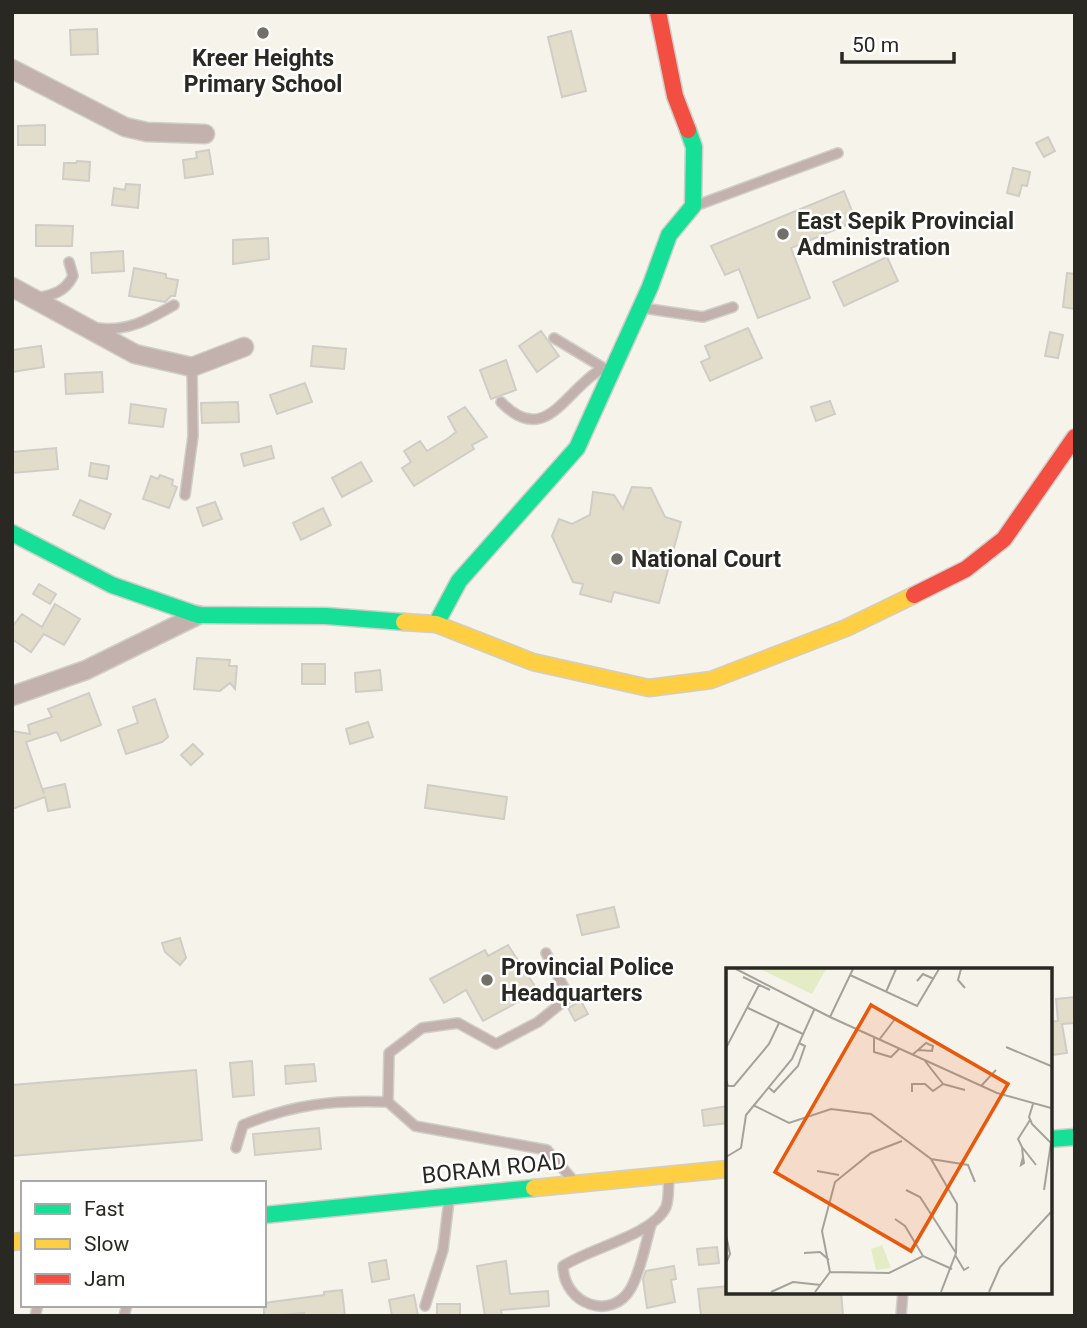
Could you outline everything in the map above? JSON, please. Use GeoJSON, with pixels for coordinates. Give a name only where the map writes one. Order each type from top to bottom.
{"type":"FeatureCollection","features":[{"type":"Feature","properties":{"kind":"street"},"geometry":{"type":"LineString","coordinates":[[436,624],[459,581],[577,448],[607,370],[641,307],[669,235],[694,206],[694,147],[675,96],[658,12]]}},
{"type":"Feature","properties":{"kind":"street"},"geometry":{"type":"LineString","coordinates":[[12,69],[125,127],[147,132],[205,134]]}},
{"type":"Feature","properties":{"kind":"street"},"geometry":{"type":"LineString","coordinates":[[12,287],[135,354],[192,367],[244,347]]}},
{"type":"Feature","properties":{"kind":"street"},"geometry":{"type":"LineString","coordinates":[[12,533],[112,585],[198,615],[326,616],[436,624],[533,662],[649,688],[711,680],[846,628],[966,569],[1004,539],[1075,438]]}},
{"type":"Feature","properties":{"kind":"street"},"geometry":{"type":"LineString","coordinates":[[12,696],[86,670],[198,615]]}},
{"type":"Feature","properties":{"kind":"street"},"geometry":{"type":"LineString","coordinates":[[1052,1139],[1075,1137]]}},
{"type":"Feature","properties":{"kind":"street","name":"BORAM ROAD"},"geometry":{"type":"LineString","coordinates":[[266,1215],[726,1169]]}},
{"type":"Feature","properties":{"kind":"lane"},"geometry":{"type":"LineString","coordinates":[[694,206],[838,153]]}},
{"type":"Feature","properties":{"kind":"lane"},"geometry":{"type":"LineString","coordinates":[[33,298],[53,295],[68,287],[73,276],[69,262]]}},
{"type":"Feature","properties":{"kind":"lane"},"geometry":{"type":"LineString","coordinates":[[84,326],[115,330],[141,324],[174,305]]}},
{"type":"Feature","properties":{"kind":"lane"},"geometry":{"type":"LineString","coordinates":[[641,307],[703,317],[733,307]]}},
{"type":"Feature","properties":{"kind":"lane"},"geometry":{"type":"LineString","coordinates":[[554,338],[607,370]]}},
{"type":"Feature","properties":{"kind":"lane"},"geometry":{"type":"LineString","coordinates":[[185,495],[193,436],[192,367]]}},
{"type":"Feature","properties":{"kind":"lane"},"geometry":{"type":"LineString","coordinates":[[501,402],[514,415],[534,420],[556,411],[588,376],[607,370]]}},
{"type":"Feature","properties":{"kind":"lane"},"geometry":{"type":"LineString","coordinates":[[388,1102],[389,1053],[422,1028],[458,1023],[496,1044],[538,1022],[569,997],[546,953]]}},
{"type":"Feature","properties":{"kind":"lane"},"geometry":{"type":"LineString","coordinates":[[236,1148],[243,1125],[282,1109],[337,1100],[388,1102],[415,1126],[547,1150],[575,1183]]}},
{"type":"Feature","properties":{"kind":"lane"},"geometry":{"type":"LineString","coordinates":[[651,1225],[579,1255],[563,1266],[563,1280],[578,1300],[596,1306],[617,1303],[631,1289],[651,1225],[667,1206],[670,1174]]}},
{"type":"Feature","properties":{"kind":"lane"},"geometry":{"type":"LineString","coordinates":[[425,1306],[443,1250],[450,1195]]}},
{"type":"Feature","properties":{"kind":"lane"},"geometry":{"type":"LineString","coordinates":[[901,1316],[902,1293]]}},
{"type":"Feature","properties":{"kind":"building"},"geometry":{"type":"Polygon","coordinates":[[[97,29],[98,54],[71,55],[70,30],[97,29]]]}},
{"type":"Feature","properties":{"kind":"building"},"geometry":{"type":"Polygon","coordinates":[[[571,31],[586,91],[562,97],[548,37],[571,31]]]}},
{"type":"Feature","properties":{"kind":"building"},"geometry":{"type":"Polygon","coordinates":[[[45,125],[45,145],[18,145],[18,126],[45,125]]]}},
{"type":"Feature","properties":{"kind":"building"},"geometry":{"type":"Polygon","coordinates":[[[1048,137],[1055,151],[1044,157],[1036,143],[1048,137]]]}},
{"type":"Feature","properties":{"kind":"building"},"geometry":{"type":"Polygon","coordinates":[[[209,150],[213,174],[185,178],[183,160],[197,158],[196,152],[209,150]]]}},
{"type":"Feature","properties":{"kind":"building"},"geometry":{"type":"Polygon","coordinates":[[[90,162],[89,181],[63,179],[64,163],[90,162]]]}},
{"type":"Feature","properties":{"kind":"building"},"geometry":{"type":"Polygon","coordinates":[[[1013,168],[1030,172],[1027,186],[1022,185],[1019,196],[1007,193],[1013,168]]]}},
{"type":"Feature","properties":{"kind":"building"},"geometry":{"type":"Polygon","coordinates":[[[126,184],[140,185],[138,208],[112,205],[114,188],[125,190],[126,184]]]}},
{"type":"Feature","properties":{"kind":"building","name":"East Sepik Provincial Administration"},"geometry":{"type":"Polygon","coordinates":[[[844,191],[856,221],[791,248],[810,298],[758,318],[739,269],[725,275],[711,246],[844,191]]]}},
{"type":"Feature","properties":{"kind":"building"},"geometry":{"type":"Polygon","coordinates":[[[36,225],[73,226],[72,246],[36,246],[36,225]]]}},
{"type":"Feature","properties":{"kind":"building"},"geometry":{"type":"Polygon","coordinates":[[[268,238],[269,259],[233,264],[233,240],[268,238]]]}},
{"type":"Feature","properties":{"kind":"building"},"geometry":{"type":"Polygon","coordinates":[[[123,251],[124,271],[92,273],[91,253],[123,251]]]}},
{"type":"Feature","properties":{"kind":"building"},"geometry":{"type":"Polygon","coordinates":[[[887,257],[898,281],[844,306],[833,282],[887,257]]]}},
{"type":"Feature","properties":{"kind":"building"},"geometry":{"type":"Polygon","coordinates":[[[134,268],[166,274],[166,278],[178,280],[175,296],[165,302],[129,296],[134,268]]]}},
{"type":"Feature","properties":{"kind":"building"},"geometry":{"type":"Polygon","coordinates":[[[1067,273],[1075,274],[1075,309],[1063,307],[1067,273]]]}},
{"type":"Feature","properties":{"kind":"building"},"geometry":{"type":"Polygon","coordinates":[[[748,328],[762,358],[710,381],[701,362],[710,358],[705,346],[748,328]]]}},
{"type":"Feature","properties":{"kind":"building"},"geometry":{"type":"Polygon","coordinates":[[[541,331],[559,356],[537,372],[519,346],[541,331]]]}},
{"type":"Feature","properties":{"kind":"building"},"geometry":{"type":"Polygon","coordinates":[[[1050,332],[1063,335],[1058,358],[1045,356],[1050,332]]]}},
{"type":"Feature","properties":{"kind":"building"},"geometry":{"type":"Polygon","coordinates":[[[41,346],[44,367],[12,372],[12,350],[41,346]]]}},
{"type":"Feature","properties":{"kind":"building"},"geometry":{"type":"Polygon","coordinates":[[[313,346],[346,349],[344,369],[311,366],[313,346]]]}},
{"type":"Feature","properties":{"kind":"building"},"geometry":{"type":"Polygon","coordinates":[[[506,360],[516,390],[491,399],[480,370],[506,360]]]}},
{"type":"Feature","properties":{"kind":"building"},"geometry":{"type":"Polygon","coordinates":[[[102,372],[103,392],[66,394],[65,374],[102,372]]]}},
{"type":"Feature","properties":{"kind":"building"},"geometry":{"type":"Polygon","coordinates":[[[305,383],[312,402],[277,414],[270,395],[305,383]]]}},
{"type":"Feature","properties":{"kind":"building"},"geometry":{"type":"Polygon","coordinates":[[[830,401],[835,414],[816,421],[811,407],[830,401]]]}},
{"type":"Feature","properties":{"kind":"building"},"geometry":{"type":"Polygon","coordinates":[[[238,402],[239,422],[202,423],[201,403],[238,402]]]}},
{"type":"Feature","properties":{"kind":"building"},"geometry":{"type":"Polygon","coordinates":[[[131,404],[166,409],[163,427],[129,423],[131,404]]]}},
{"type":"Feature","properties":{"kind":"building"},"geometry":{"type":"Polygon","coordinates":[[[465,407],[487,437],[472,445],[474,449],[414,486],[402,468],[411,462],[404,451],[420,441],[427,451],[447,439],[456,432],[448,417],[465,407]]]}},
{"type":"Feature","properties":{"kind":"building"},"geometry":{"type":"Polygon","coordinates":[[[271,446],[274,458],[244,466],[241,454],[271,446]]]}},
{"type":"Feature","properties":{"kind":"building"},"geometry":{"type":"Polygon","coordinates":[[[56,448],[58,469],[12,473],[12,452],[56,448]]]}},
{"type":"Feature","properties":{"kind":"building"},"geometry":{"type":"Polygon","coordinates":[[[361,462],[372,481],[342,497],[332,478],[361,462]]]}},
{"type":"Feature","properties":{"kind":"building"},"geometry":{"type":"Polygon","coordinates":[[[91,463],[109,466],[107,479],[89,476],[91,463]]]}},
{"type":"Feature","properties":{"kind":"building"},"geometry":{"type":"Polygon","coordinates":[[[160,475],[173,480],[172,485],[177,487],[169,508],[143,499],[151,476],[158,479],[160,475]]]}},
{"type":"Feature","properties":{"kind":"building","name":"National Court"},"geometry":{"type":"Polygon","coordinates":[[[632,487],[651,488],[665,517],[681,522],[659,603],[614,592],[611,602],[580,594],[583,584],[573,582],[552,536],[559,519],[572,524],[590,515],[593,492],[614,495],[623,509],[632,487]]]}},
{"type":"Feature","properties":{"kind":"building"},"geometry":{"type":"Polygon","coordinates":[[[80,500],[111,514],[104,529],[73,515],[80,500]]]}},
{"type":"Feature","properties":{"kind":"building"},"geometry":{"type":"Polygon","coordinates":[[[215,502],[222,519],[203,526],[197,508],[215,502]]]}},
{"type":"Feature","properties":{"kind":"building"},"geometry":{"type":"Polygon","coordinates":[[[323,508],[331,525],[301,540],[293,523],[323,508]]]}},
{"type":"Feature","properties":{"kind":"building"},"geometry":{"type":"Polygon","coordinates":[[[39,584],[56,594],[50,604],[33,594],[39,584]]]}},
{"type":"Feature","properties":{"kind":"building"},"geometry":{"type":"Polygon","coordinates":[[[55,604],[80,619],[64,645],[44,634],[31,652],[12,639],[12,627],[22,614],[42,627],[55,604]]]}},
{"type":"Feature","properties":{"kind":"building"},"geometry":{"type":"Polygon","coordinates":[[[197,658],[230,660],[229,666],[237,666],[235,689],[230,683],[220,691],[194,689],[197,658]]]}},
{"type":"Feature","properties":{"kind":"building"},"geometry":{"type":"Polygon","coordinates":[[[302,664],[325,664],[325,684],[302,684],[302,664]]]}},
{"type":"Feature","properties":{"kind":"building"},"geometry":{"type":"Polygon","coordinates":[[[380,670],[382,690],[356,692],[355,673],[380,670]]]}},
{"type":"Feature","properties":{"kind":"building"},"geometry":{"type":"Polygon","coordinates":[[[89,693],[101,725],[61,741],[57,732],[26,742],[44,794],[43,789],[65,784],[70,807],[48,811],[45,797],[12,809],[12,731],[30,734],[28,725],[52,717],[48,709],[89,693]]]}},
{"type":"Feature","properties":{"kind":"building"},"geometry":{"type":"Polygon","coordinates":[[[155,699],[168,737],[162,742],[126,754],[118,730],[138,723],[133,707],[155,699]]]}},
{"type":"Feature","properties":{"kind":"building"},"geometry":{"type":"Polygon","coordinates":[[[368,722],[373,737],[350,744],[346,729],[368,722]]]}},
{"type":"Feature","properties":{"kind":"building"},"geometry":{"type":"Polygon","coordinates":[[[193,744],[203,754],[191,765],[181,755],[193,744]]]}},
{"type":"Feature","properties":{"kind":"building"},"geometry":{"type":"Polygon","coordinates":[[[428,785],[507,797],[504,819],[425,808],[428,785]]]}},
{"type":"Feature","properties":{"kind":"building"},"geometry":{"type":"Polygon","coordinates":[[[614,907],[619,927],[582,935],[577,915],[614,907]]]}},
{"type":"Feature","properties":{"kind":"building"},"geometry":{"type":"Polygon","coordinates":[[[180,938],[186,958],[180,965],[165,952],[162,943],[180,938]]]}},
{"type":"Feature","properties":{"kind":"building"},"geometry":{"type":"Polygon","coordinates":[[[508,945],[538,991],[483,1021],[466,990],[444,1003],[430,979],[485,950],[488,956],[508,945]]]}},
{"type":"Feature","properties":{"kind":"building"},"geometry":{"type":"Polygon","coordinates":[[[1075,997],[1075,1023],[1062,1024],[1067,1053],[1052,1055],[1052,1022],[1058,1021],[1056,999],[1075,997]]]}},
{"type":"Feature","properties":{"kind":"building"},"geometry":{"type":"Polygon","coordinates":[[[581,1001],[588,1014],[575,1021],[568,1008],[581,1001]]]}},
{"type":"Feature","properties":{"kind":"building"},"geometry":{"type":"Polygon","coordinates":[[[252,1061],[254,1095],[233,1097],[230,1063],[252,1061]]]}},
{"type":"Feature","properties":{"kind":"building"},"geometry":{"type":"Polygon","coordinates":[[[314,1064],[316,1081],[286,1084],[285,1066],[314,1064]]]}},
{"type":"Feature","properties":{"kind":"building"},"geometry":{"type":"Polygon","coordinates":[[[196,1070],[202,1140],[12,1156],[12,1085],[196,1070]]]}},
{"type":"Feature","properties":{"kind":"building"},"geometry":{"type":"Polygon","coordinates":[[[726,1106],[726,1123],[704,1126],[702,1110],[726,1106]]]}},
{"type":"Feature","properties":{"kind":"building"},"geometry":{"type":"Polygon","coordinates":[[[319,1128],[321,1149],[255,1155],[253,1134],[319,1128]]]}},
{"type":"Feature","properties":{"kind":"building"},"geometry":{"type":"Polygon","coordinates":[[[717,1247],[719,1263],[699,1265],[697,1249],[717,1247]]]}},
{"type":"Feature","properties":{"kind":"building"},"geometry":{"type":"Polygon","coordinates":[[[386,1260],[389,1279],[372,1282],[369,1263],[386,1260]]]}},
{"type":"Feature","properties":{"kind":"building"},"geometry":{"type":"Polygon","coordinates":[[[506,1261],[510,1294],[548,1291],[549,1306],[501,1310],[502,1316],[485,1316],[477,1266],[506,1261]]]}},
{"type":"Feature","properties":{"kind":"building"},"geometry":{"type":"Polygon","coordinates":[[[674,1266],[676,1279],[671,1280],[675,1302],[647,1308],[643,1279],[646,1271],[674,1266]]]}},
{"type":"Feature","properties":{"kind":"building"},"geometry":{"type":"Polygon","coordinates":[[[726,1286],[726,1293],[841,1293],[843,1316],[701,1316],[698,1289],[726,1286]]]}},
{"type":"Feature","properties":{"kind":"building"},"geometry":{"type":"Polygon","coordinates":[[[342,1290],[345,1316],[304,1316],[304,1313],[264,1316],[266,1303],[324,1295],[324,1292],[342,1290]]]}},
{"type":"Feature","properties":{"kind":"building"},"geometry":{"type":"Polygon","coordinates":[[[414,1295],[418,1316],[392,1316],[389,1300],[414,1295]]]}},
{"type":"Feature","properties":{"kind":"building"},"geometry":{"type":"Polygon","coordinates":[[[437,1304],[460,1304],[460,1316],[437,1316],[437,1304]]]}},
{"type":"Feature","properties":{"kind":"traffic: fast"},"geometry":{"type":"LineString","coordinates":[[436,624],[459,581],[577,448],[650,287],[669,235],[693,206],[694,147],[688,130]]}},
{"type":"Feature","properties":{"kind":"traffic: fast"},"geometry":{"type":"LineString","coordinates":[[12,533],[112,585],[198,615],[326,616],[404,622]]}},
{"type":"Feature","properties":{"kind":"traffic: fast"},"geometry":{"type":"LineString","coordinates":[[1052,1139],[1075,1137]]}},
{"type":"Feature","properties":{"kind":"traffic: fast"},"geometry":{"type":"LineString","coordinates":[[266,1215],[534,1188]]}},
{"type":"Feature","properties":{"kind":"traffic: slow"},"geometry":{"type":"LineString","coordinates":[[404,622],[436,624],[533,662],[649,688],[711,680],[846,628],[914,595]]}},
{"type":"Feature","properties":{"kind":"traffic: slow"},"geometry":{"type":"LineString","coordinates":[[534,1188],[726,1169]]}},
{"type":"Feature","properties":{"kind":"traffic: slow"},"geometry":{"type":"LineString","coordinates":[[12,1242],[21,1241]]}},
{"type":"Feature","properties":{"kind":"traffic: jam"},"geometry":{"type":"LineString","coordinates":[[658,12],[675,96],[688,130]]}},
{"type":"Feature","properties":{"kind":"traffic: jam"},"geometry":{"type":"LineString","coordinates":[[914,595],[966,569],[1004,539],[1075,437]]}},
{"type":"Feature","properties":{"kind":"place","name":"Kreer Heights Primary School"},"geometry":{"type":"Point","coordinates":[263,33]}},
{"type":"Feature","properties":{"kind":"place","name":"East Sepik Provincial Administration"},"geometry":{"type":"Point","coordinates":[783,234]}},
{"type":"Feature","properties":{"kind":"place","name":"National Court"},"geometry":{"type":"Point","coordinates":[617,559]}},
{"type":"Feature","properties":{"kind":"place","name":"Provincial Police Headquarters"},"geometry":{"type":"Point","coordinates":[487,980]}}]}
